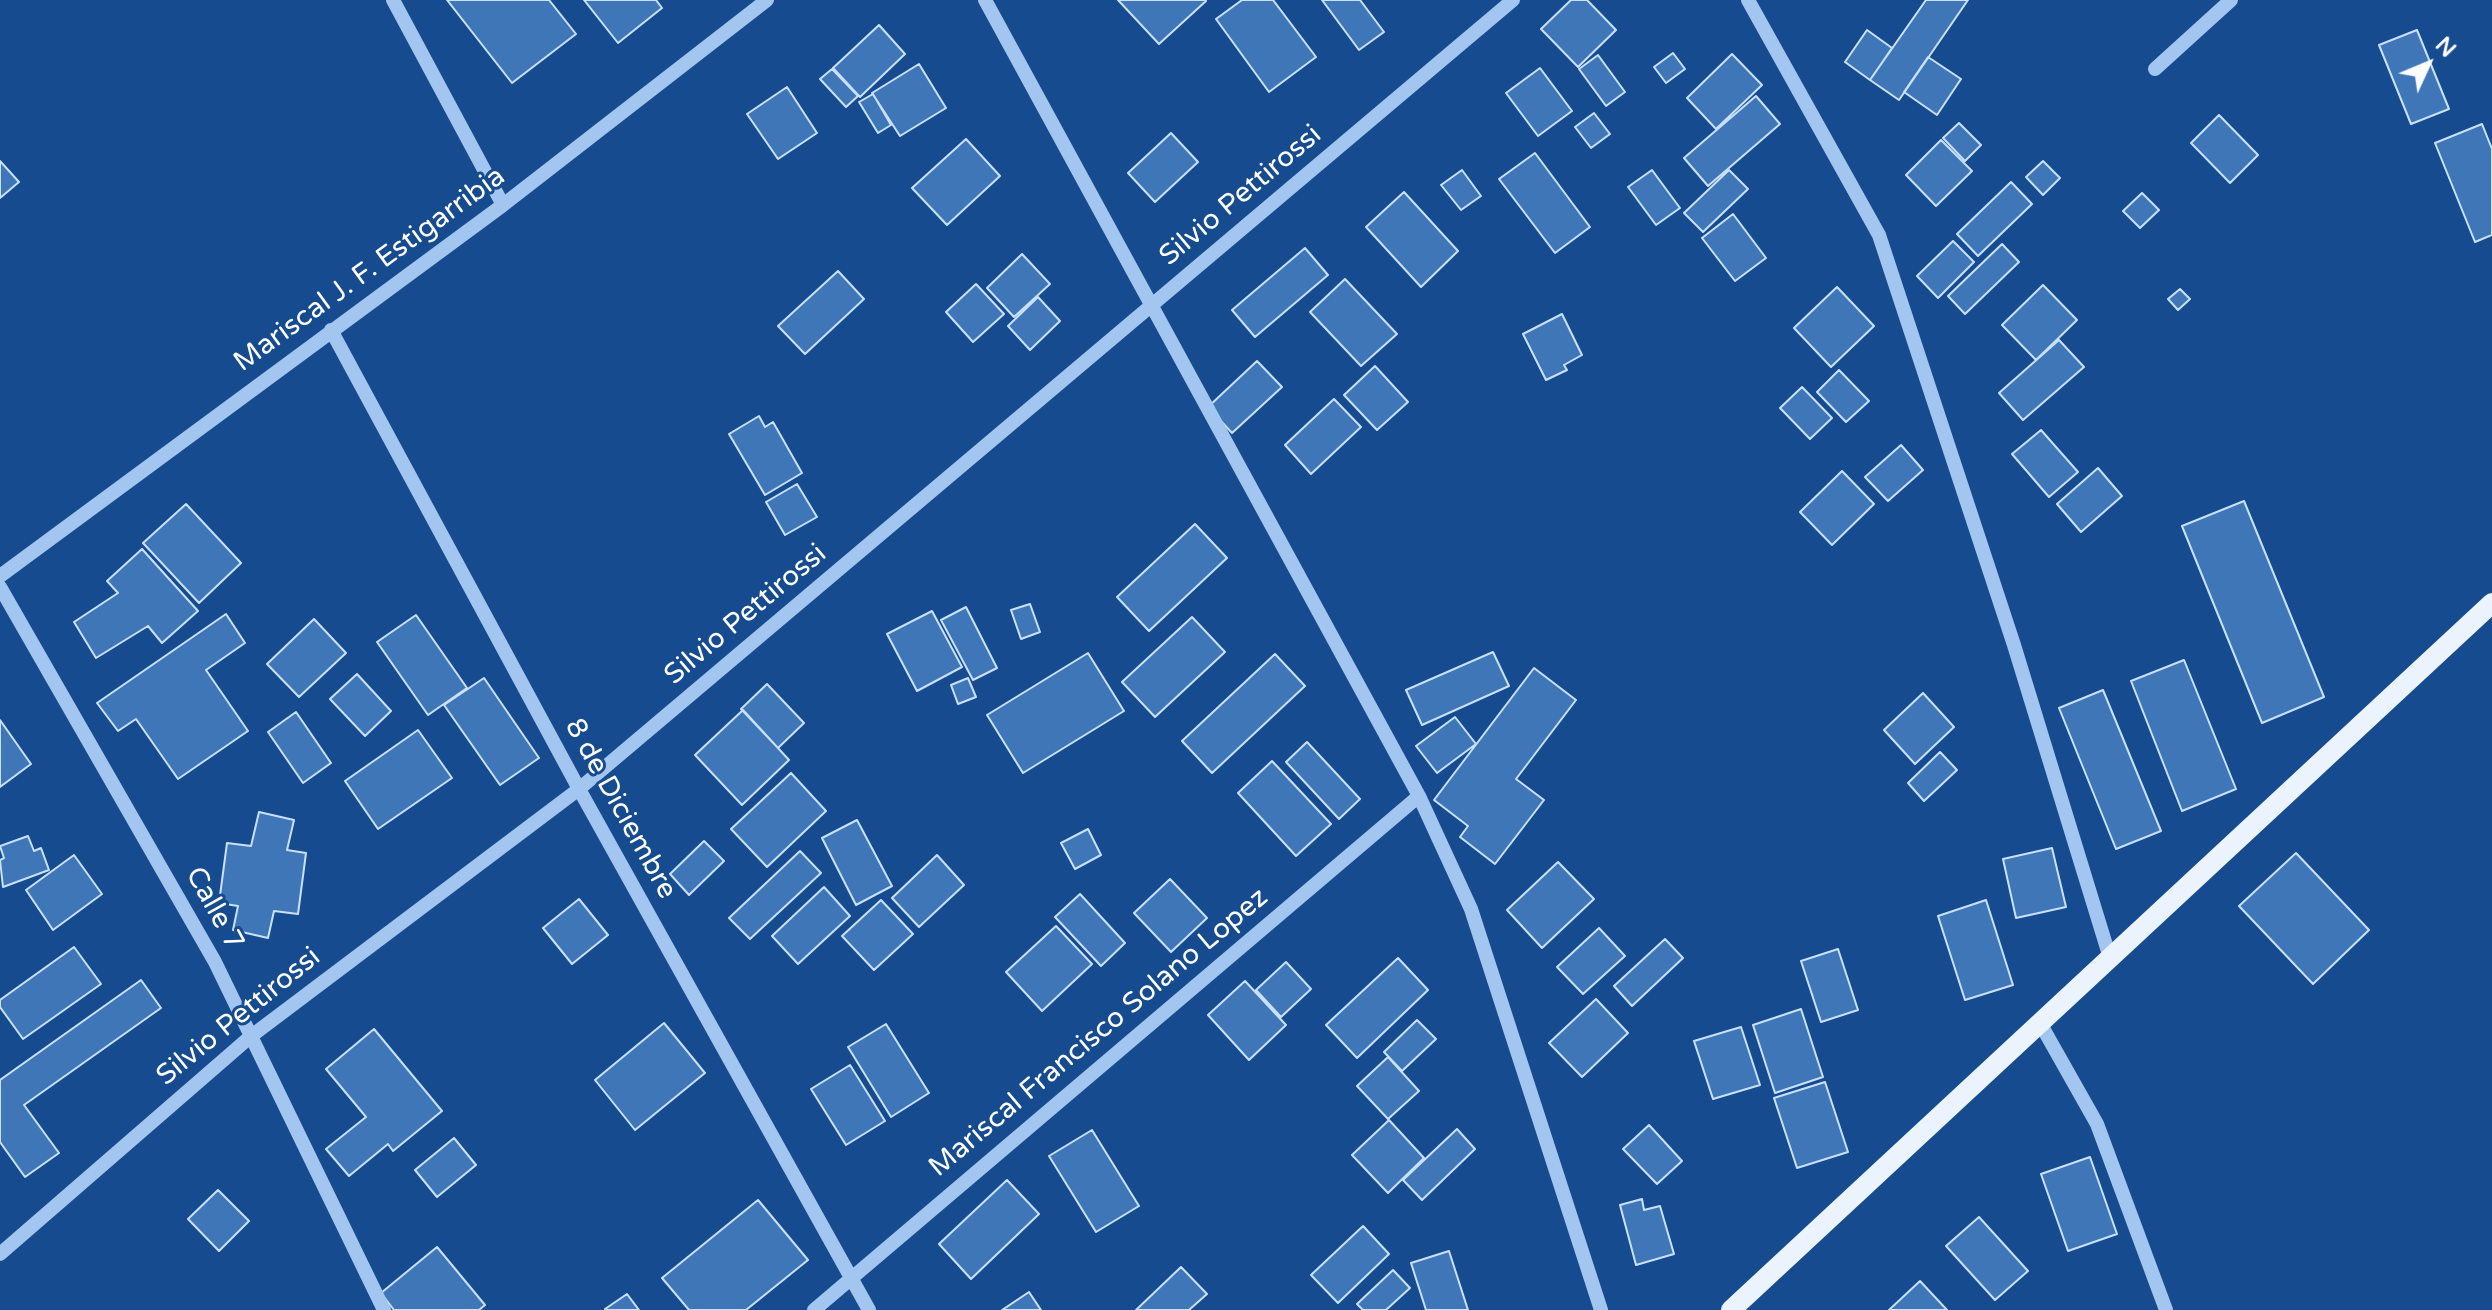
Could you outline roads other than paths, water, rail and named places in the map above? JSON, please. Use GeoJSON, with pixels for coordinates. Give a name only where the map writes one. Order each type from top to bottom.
{"type":"FeatureCollection","features":[{"type":"Feature","properties":{"kind":"main road"},"geometry":{"type":"LineString","coordinates":[[1731,1310],[2492,603]]}},
{"type":"Feature","properties":{"kind":"street"},"geometry":{"type":"LineString","coordinates":[[393,0],[503,205]]}},
{"type":"Feature","properties":{"kind":"street","name":"Mariscal J. F. Estigarribia"},"geometry":{"type":"LineString","coordinates":[[0,576],[503,205],[767,0]]}},
{"type":"Feature","properties":{"kind":"street"},"geometry":{"type":"LineString","coordinates":[[985,0],[1419,796],[1471,909],[1601,1310]]}},
{"type":"Feature","properties":{"kind":"street","name":"Silvio Pettirossi"},"geometry":{"type":"LineString","coordinates":[[0,1254],[250,1037],[579,789],[1513,0]]}},
{"type":"Feature","properties":{"kind":"street"},"geometry":{"type":"LineString","coordinates":[[1748,0],[1879,235],[2014,645],[2110,958]]}},
{"type":"Feature","properties":{"kind":"street"},"geometry":{"type":"LineString","coordinates":[[2155,69],[2231,0]]}},
{"type":"Feature","properties":{"kind":"street","name":"8 de Diciembre"},"geometry":{"type":"LineString","coordinates":[[331,330],[579,789],[869,1310]]}},
{"type":"Feature","properties":{"kind":"street","name":"Calle 7"},"geometry":{"type":"LineString","coordinates":[[0,587],[215,962],[384,1310]]}},
{"type":"Feature","properties":{"kind":"street","name":"Mariscal Francisco Solano Lopez"},"geometry":{"type":"LineString","coordinates":[[814,1310],[1419,796]]}},
{"type":"Feature","properties":{"kind":"street"},"geometry":{"type":"LineString","coordinates":[[2040,1023],[2097,1124],[2166,1310]]}}]}
